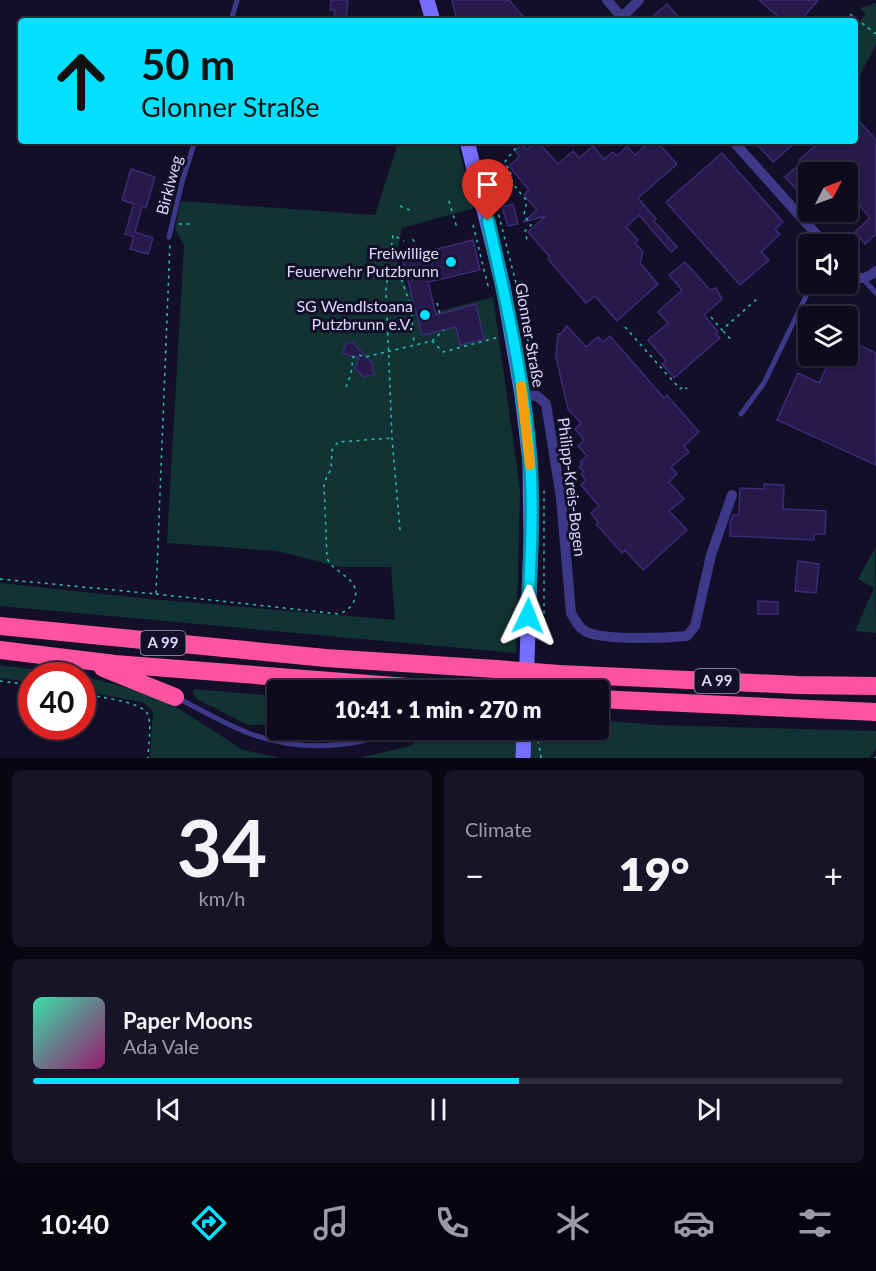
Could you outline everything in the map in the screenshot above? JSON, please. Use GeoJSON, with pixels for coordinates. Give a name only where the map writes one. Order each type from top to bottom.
{"type":"FeatureCollection","features":[{"type":"Feature","properties":{"kind":"highway","name":"A 99"},"geometry":{"type":"LineString","coordinates":[[0,626],[326,658],[559,674],[798,685],[876,686]]}},
{"type":"Feature","properties":{"kind":"highway","name":"A 99"},"geometry":{"type":"LineString","coordinates":[[0,650],[300,680]]}},
{"type":"Feature","properties":{"kind":"highway"},"geometry":{"type":"LineString","coordinates":[[85,660],[175,697]]}},
{"type":"Feature","properties":{"kind":"highway","name":"A 99"},"geometry":{"type":"LineString","coordinates":[[609,700],[876,712]]}},
{"type":"Feature","properties":{"kind":"street"},"geometry":{"type":"LineString","coordinates":[[427,0],[433,18]]}},
{"type":"Feature","properties":{"kind":"street"},"geometry":{"type":"LineString","coordinates":[[607,0],[620,18]]}},
{"type":"Feature","properties":{"kind":"street"},"geometry":{"type":"LineString","coordinates":[[624,18],[639,0]]}},
{"type":"Feature","properties":{"kind":"street","name":"Glonner Straße"},"geometry":{"type":"LineString","coordinates":[[468,144],[503,286],[522,395],[530,461],[531,540],[526,680]]}},
{"type":"Feature","properties":{"kind":"street"},"geometry":{"type":"LineString","coordinates":[[736,144],[816,234]]}},
{"type":"Feature","properties":{"kind":"street"},"geometry":{"type":"LineString","coordinates":[[858,278],[863,279],[876,271]]}},
{"type":"Feature","properties":{"kind":"street","name":"Philipp-Kreis-Bogen"},"geometry":{"type":"LineString","coordinates":[[522,395],[537,396],[546,404],[561,498],[571,613],[585,632],[598,636],[668,638],[687,636],[695,626],[711,555],[732,495]]}},
{"type":"Feature","properties":{"kind":"street"},"geometry":{"type":"LineString","coordinates":[[523,758],[524,740]]}},
{"type":"Feature","properties":{"kind":"lane"},"geometry":{"type":"LineString","coordinates":[[232,18],[237,0]]}},
{"type":"Feature","properties":{"kind":"lane","name":"Birklweg"},"geometry":{"type":"LineString","coordinates":[[169,237],[194,144]]}},
{"type":"Feature","properties":{"kind":"lane"},"geometry":{"type":"LineString","coordinates":[[863,279],[876,293]]}},
{"type":"Feature","properties":{"kind":"lane"},"geometry":{"type":"LineString","coordinates":[[741,414],[764,383],[807,294]]}},
{"type":"Feature","properties":{"kind":"lane"},"geometry":{"type":"LineString","coordinates":[[175,697],[241,730],[267,739]]}},
{"type":"Feature","properties":{"kind":"lane"},"geometry":{"type":"LineString","coordinates":[[270,740],[318,746],[362,740]]}},
{"type":"Feature","properties":{"kind":"path"},"geometry":{"type":"LineString","coordinates":[[850,14],[855,18]]}},
{"type":"Feature","properties":{"kind":"path"},"geometry":{"type":"LineString","coordinates":[[858,20],[876,34]]}},
{"type":"Feature","properties":{"kind":"path"},"geometry":{"type":"LineString","coordinates":[[517,144],[504,163],[510,170],[513,184],[527,201],[524,215],[531,225],[525,231],[527,240]]}},
{"type":"Feature","properties":{"kind":"path"},"geometry":{"type":"LineString","coordinates":[[449,201],[457,228]]}},
{"type":"Feature","properties":{"kind":"path"},"geometry":{"type":"LineString","coordinates":[[400,206],[412,211]]}},
{"type":"Feature","properties":{"kind":"path"},"geometry":{"type":"LineString","coordinates":[[173,222],[194,224]]}},
{"type":"Feature","properties":{"kind":"path"},"geometry":{"type":"LineString","coordinates":[[473,225],[489,290]]}},
{"type":"Feature","properties":{"kind":"path"},"geometry":{"type":"LineString","coordinates":[[400,530],[392,438],[386,289],[393,235],[404,241]]}},
{"type":"Feature","properties":{"kind":"path"},"geometry":{"type":"LineString","coordinates":[[389,256],[394,258],[417,252],[413,239]]}},
{"type":"Feature","properties":{"kind":"path"},"geometry":{"type":"LineString","coordinates":[[156,594],[171,251]]}},
{"type":"Feature","properties":{"kind":"path"},"geometry":{"type":"LineString","coordinates":[[394,258],[411,308],[414,346]]}},
{"type":"Feature","properties":{"kind":"path"},"geometry":{"type":"LineString","coordinates":[[722,330],[758,298]]}},
{"type":"Feature","properties":{"kind":"path"},"geometry":{"type":"LineString","coordinates":[[437,303],[440,315]]}},
{"type":"Feature","properties":{"kind":"path"},"geometry":{"type":"LineString","coordinates":[[711,317],[733,342]]}},
{"type":"Feature","properties":{"kind":"path"},"geometry":{"type":"LineString","coordinates":[[625,327],[680,389],[684,386],[687,389]]}},
{"type":"Feature","properties":{"kind":"path"},"geometry":{"type":"LineString","coordinates":[[346,387],[351,374],[353,357],[359,355],[365,357],[432,341],[444,330]]}},
{"type":"Feature","properties":{"kind":"path"},"geometry":{"type":"LineString","coordinates":[[432,341],[443,352],[500,337]]}},
{"type":"Feature","properties":{"kind":"path"},"geometry":{"type":"LineString","coordinates":[[0,579],[339,614],[352,606],[355,591],[349,579],[329,564],[327,558],[324,483],[331,468],[332,450],[338,442],[392,438]]}},
{"type":"Feature","properties":{"kind":"path"},"geometry":{"type":"LineString","coordinates":[[0,681],[18,683]]}},
{"type":"Feature","properties":{"kind":"path"},"geometry":{"type":"LineString","coordinates":[[96,697],[135,704],[145,709],[149,717],[148,758]]}},
{"type":"Feature","properties":{"kind":"path"},"geometry":{"type":"LineString","coordinates":[[539,740],[541,758]]}},
{"type":"Feature","properties":{"kind":"green space"},"geometry":{"type":"Polygon","coordinates":[[[876,3],[876,44],[858,79],[858,23],[866,14],[860,8],[876,3]]]}},
{"type":"Feature","properties":{"kind":"green space"},"geometry":{"type":"Polygon","coordinates":[[[400,144],[458,144],[473,205],[472,209],[402,228],[396,256],[408,291],[429,287],[436,312],[493,297],[520,489],[516,653],[0,606],[0,583],[150,599],[395,620],[391,567],[340,567],[277,551],[167,543],[184,245],[175,229],[181,201],[375,215],[397,146],[400,144]]]}},
{"type":"Feature","properties":{"kind":"green space"},"geometry":{"type":"Polygon","coordinates":[[[875,548],[876,633],[855,631],[874,588],[858,579],[875,548]]]}},
{"type":"Feature","properties":{"kind":"green space"},"geometry":{"type":"Polygon","coordinates":[[[0,665],[18,667],[18,680],[0,678],[0,665]]]}},
{"type":"Feature","properties":{"kind":"green space"},"geometry":{"type":"Polygon","coordinates":[[[96,679],[159,696],[243,750],[281,758],[150,758],[153,711],[142,702],[96,693],[96,679]]]}},
{"type":"Feature","properties":{"kind":"green space"},"geometry":{"type":"Polygon","coordinates":[[[193,689],[267,695],[267,724],[248,725],[195,698],[193,689]]]}},
{"type":"Feature","properties":{"kind":"green space"},"geometry":{"type":"Polygon","coordinates":[[[609,721],[656,725],[876,731],[876,748],[870,758],[359,758],[410,746],[418,740],[609,740],[609,721]]]}},
{"type":"Feature","properties":{"kind":"building"},"geometry":{"type":"Polygon","coordinates":[[[331,0],[348,0],[346,18],[334,18],[335,10],[330,10],[331,0]]]}},
{"type":"Feature","properties":{"kind":"building"},"geometry":{"type":"Polygon","coordinates":[[[452,0],[509,0],[524,18],[482,18],[456,18],[452,0]]]}},
{"type":"Feature","properties":{"kind":"building"},"geometry":{"type":"Polygon","coordinates":[[[759,0],[818,0],[803,18],[780,18],[759,0]]]}},
{"type":"Feature","properties":{"kind":"building"},"geometry":{"type":"Polygon","coordinates":[[[667,4],[679,18],[651,18],[667,4]]]}},
{"type":"Feature","properties":{"kind":"building"},"geometry":{"type":"Polygon","coordinates":[[[860,122],[876,140],[876,234],[865,244],[855,232],[870,218],[858,206],[858,162],[800,162],[799,160],[817,144],[858,144],[858,124],[860,122]]]}},
{"type":"Feature","properties":{"kind":"building"},"geometry":{"type":"Polygon","coordinates":[[[534,144],[540,144],[558,164],[573,151],[579,158],[593,146],[604,159],[613,152],[617,156],[627,146],[635,155],[648,144],[659,144],[677,164],[638,198],[656,219],[654,221],[677,247],[671,252],[639,215],[626,227],[638,240],[635,243],[643,252],[640,263],[658,284],[617,321],[595,296],[586,303],[528,232],[546,216],[523,222],[537,210],[524,195],[529,190],[509,166],[520,156],[515,151],[519,147],[522,145],[527,150],[534,144]]]}},
{"type":"Feature","properties":{"kind":"building"},"geometry":{"type":"Polygon","coordinates":[[[757,144],[794,144],[773,162],[757,144]]]}},
{"type":"Feature","properties":{"kind":"building"},"geometry":{"type":"Polygon","coordinates":[[[722,153],[783,222],[775,229],[780,234],[761,252],[769,260],[740,285],[666,202],[722,153]]]}},
{"type":"Feature","properties":{"kind":"building"},"geometry":{"type":"Polygon","coordinates":[[[798,166],[798,191],[785,177],[798,166]]]}},
{"type":"Feature","properties":{"kind":"building"},"geometry":{"type":"Polygon","coordinates":[[[131,169],[155,177],[146,208],[142,206],[135,232],[153,238],[148,254],[130,249],[134,237],[125,234],[134,204],[122,200],[131,169]]]}},
{"type":"Feature","properties":{"kind":"building"},"geometry":{"type":"Polygon","coordinates":[[[513,204],[518,224],[508,226],[502,207],[513,204]]]}},
{"type":"Feature","properties":{"kind":"building"},"geometry":{"type":"Polygon","coordinates":[[[473,240],[480,270],[428,282],[436,315],[476,304],[484,339],[460,345],[456,327],[422,335],[402,258],[473,240]]]}},
{"type":"Feature","properties":{"kind":"building"},"geometry":{"type":"Polygon","coordinates":[[[685,262],[710,290],[716,288],[722,299],[704,315],[720,338],[674,378],[662,364],[666,361],[648,340],[668,323],[658,312],[682,290],[669,275],[685,262]]]}},
{"type":"Feature","properties":{"kind":"building"},"geometry":{"type":"Polygon","coordinates":[[[567,326],[586,347],[598,337],[603,342],[610,336],[664,398],[667,395],[699,432],[684,446],[689,452],[671,467],[677,474],[669,482],[684,499],[669,511],[687,530],[643,570],[625,550],[622,553],[596,524],[598,522],[591,513],[599,506],[581,485],[586,480],[581,474],[584,472],[579,467],[582,465],[580,462],[587,456],[578,446],[584,440],[575,429],[581,423],[568,409],[556,357],[558,334],[561,334],[567,326]]]}},
{"type":"Feature","properties":{"kind":"building"},"geometry":{"type":"Polygon","coordinates":[[[352,342],[373,364],[372,370],[375,374],[364,377],[355,368],[359,358],[343,353],[346,344],[352,342]]]}},
{"type":"Feature","properties":{"kind":"building"},"geometry":{"type":"Polygon","coordinates":[[[858,345],[876,353],[876,465],[777,420],[798,373],[819,383],[827,366],[858,366],[858,345]]]}},
{"type":"Feature","properties":{"kind":"building"},"geometry":{"type":"Polygon","coordinates":[[[764,484],[784,485],[783,509],[826,511],[825,534],[814,534],[814,540],[730,536],[730,523],[733,515],[739,515],[740,488],[764,489],[764,484]]]}},
{"type":"Feature","properties":{"kind":"building"},"geometry":{"type":"Polygon","coordinates":[[[798,561],[819,564],[816,593],[795,591],[798,561]]]}},
{"type":"Feature","properties":{"kind":"building"},"geometry":{"type":"Polygon","coordinates":[[[758,601],[778,602],[778,614],[758,614],[758,601]]]}},
{"type":"Feature","properties":{"kind":"slow traffic"},"geometry":{"type":"LineString","coordinates":[[521,386],[530,465]]}},
{"type":"Feature","properties":{"kind":"place","name":"Freiwillige Feuerwehr Putzbrunn"},"geometry":{"type":"Point","coordinates":[451,262]}},
{"type":"Feature","properties":{"kind":"place","name":"SG Wendlstoana Putzbrunn e.V."},"geometry":{"type":"Point","coordinates":[425,315]}},
{"type":"Feature","properties":{"kind":"route"},"geometry":{"type":"LineString","coordinates":[[488,221],[503,286],[522,395],[530,461],[528,616]]}}]}
